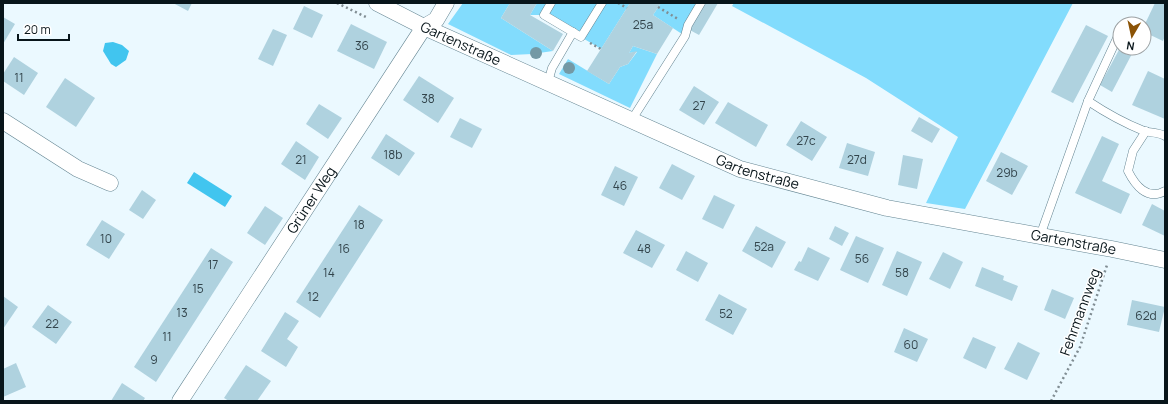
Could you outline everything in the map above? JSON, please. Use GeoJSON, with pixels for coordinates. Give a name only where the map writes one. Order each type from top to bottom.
{"type":"FeatureCollection","features":[{"type":"Feature","properties":{"kind":"street","name":"Gartenstraße"},"geometry":{"type":"LineString","coordinates":[[377,3],[424,27],[740,169],[887,208],[1165,260]]}},
{"type":"Feature","properties":{"kind":"street","name":"Grüner Weg"},"geometry":{"type":"LineString","coordinates":[[180,401],[424,27],[436,20],[446,3]]}},
{"type":"Feature","properties":{"kind":"street"},"geometry":{"type":"LineString","coordinates":[[3,121],[78,169],[110,184]]}},
{"type":"Feature","properties":{"kind":"lane"},"geometry":{"type":"LineString","coordinates":[[551,3],[544,15],[581,37],[602,3]]}},
{"type":"Feature","properties":{"kind":"lane"},"geometry":{"type":"LineString","coordinates":[[631,121],[685,36],[688,25],[701,3]]}},
{"type":"Feature","properties":{"kind":"lane"},"geometry":{"type":"LineString","coordinates":[[548,82],[552,68],[573,32]]}},
{"type":"Feature","properties":{"kind":"lane"},"geometry":{"type":"LineString","coordinates":[[1040,236],[1088,101],[1112,49]]}},
{"type":"Feature","properties":{"kind":"lane"},"geometry":{"type":"LineString","coordinates":[[1088,101],[1112,117],[1146,132],[1159,133],[1165,136]]}},
{"type":"Feature","properties":{"kind":"lane"},"geometry":{"type":"LineString","coordinates":[[1146,132],[1133,152],[1128,171],[1134,183],[1145,193],[1161,193],[1165,191]]}},
{"type":"Feature","properties":{"kind":"path"},"geometry":{"type":"LineString","coordinates":[[337,3],[374,21]]}},
{"type":"Feature","properties":{"kind":"path"},"geometry":{"type":"LineString","coordinates":[[618,3],[627,8]]}},
{"type":"Feature","properties":{"kind":"path"},"geometry":{"type":"LineString","coordinates":[[658,7],[688,25]]}},
{"type":"Feature","properties":{"kind":"path","name":"Fehrmannweg"},"geometry":{"type":"LineString","coordinates":[[1051,401],[1080,347],[1112,249]]}},
{"type":"Feature","properties":{"kind":"shaded area"},"geometry":{"type":"Polygon","coordinates":[[[463,3],[510,3],[501,18],[553,51],[511,55],[448,24],[463,3]]]}},
{"type":"Feature","properties":{"kind":"shaded area"},"geometry":{"type":"Polygon","coordinates":[[[537,3],[630,3],[601,49],[544,15],[530,15],[537,3]]]}},
{"type":"Feature","properties":{"kind":"shaded area"},"geometry":{"type":"Polygon","coordinates":[[[661,3],[701,3],[685,36],[653,15],[661,3]]]}},
{"type":"Feature","properties":{"kind":"shaded area"},"geometry":{"type":"Polygon","coordinates":[[[734,3],[1073,3],[965,209],[926,203],[958,137],[866,78],[732,6],[734,3]]]}},
{"type":"Feature","properties":{"kind":"shaded area"},"geometry":{"type":"Polygon","coordinates":[[[113,42],[122,45],[129,51],[126,60],[116,67],[111,64],[103,51],[105,43],[113,42]]]}},
{"type":"Feature","properties":{"kind":"shaded area"},"geometry":{"type":"Polygon","coordinates":[[[633,46],[657,54],[630,108],[559,74],[568,59],[609,84],[620,67],[628,64],[637,52],[629,53],[633,46]]]}},
{"type":"Feature","properties":{"kind":"shaded area"},"geometry":{"type":"Polygon","coordinates":[[[194,172],[232,196],[225,207],[187,183],[194,172]]]}},
{"type":"Feature","properties":{"kind":"building"},"geometry":{"type":"Polygon","coordinates":[[[173,3],[192,3],[188,11],[173,3]]]}},
{"type":"Feature","properties":{"kind":"building"},"geometry":{"type":"Polygon","coordinates":[[[510,3],[537,3],[530,15],[563,34],[553,51],[501,18],[510,3]]]}},
{"type":"Feature","properties":{"kind":"building"},"geometry":{"type":"Polygon","coordinates":[[[630,3],[661,3],[653,15],[673,28],[657,54],[633,46],[629,53],[637,51],[628,64],[620,67],[609,84],[587,71],[630,3]]]}},
{"type":"Feature","properties":{"kind":"building"},"geometry":{"type":"Polygon","coordinates":[[[704,3],[718,3],[699,35],[688,29],[704,3]]]}},
{"type":"Feature","properties":{"kind":"building"},"geometry":{"type":"Polygon","coordinates":[[[1155,3],[1165,3],[1165,36],[1163,41],[1152,36],[1152,16],[1149,16],[1155,3]]]}},
{"type":"Feature","properties":{"kind":"building"},"geometry":{"type":"Polygon","coordinates":[[[304,6],[323,15],[312,38],[293,29],[304,6]]]}},
{"type":"Feature","properties":{"kind":"building"},"geometry":{"type":"Polygon","coordinates":[[[3,17],[15,24],[3,44],[3,17]]]}},
{"type":"Feature","properties":{"kind":"building"},"geometry":{"type":"Polygon","coordinates":[[[351,24],[387,42],[374,69],[337,51],[351,24]]]}},
{"type":"Feature","properties":{"kind":"building"},"geometry":{"type":"Polygon","coordinates":[[[1086,25],[1108,36],[1073,103],[1051,92],[1086,25]]]}},
{"type":"Feature","properties":{"kind":"building"},"geometry":{"type":"Polygon","coordinates":[[[273,29],[287,35],[273,66],[258,59],[273,29]]]}},
{"type":"Feature","properties":{"kind":"building"},"geometry":{"type":"Polygon","coordinates":[[[1116,56],[1131,56],[1112,92],[1100,85],[1116,56]]]}},
{"type":"Feature","properties":{"kind":"building"},"geometry":{"type":"Polygon","coordinates":[[[14,57],[38,73],[24,95],[3,81],[3,74],[14,57]]]}},
{"type":"Feature","properties":{"kind":"building"},"geometry":{"type":"Polygon","coordinates":[[[1148,71],[1165,79],[1165,119],[1132,105],[1148,71]]]}},
{"type":"Feature","properties":{"kind":"building"},"geometry":{"type":"Polygon","coordinates":[[[419,76],[454,98],[438,123],[403,100],[419,76]]]}},
{"type":"Feature","properties":{"kind":"building"},"geometry":{"type":"Polygon","coordinates":[[[65,78],[95,98],[76,127],[46,107],[65,78]]]}},
{"type":"Feature","properties":{"kind":"building"},"geometry":{"type":"Polygon","coordinates":[[[694,86],[719,102],[704,125],[679,110],[694,86]]]}},
{"type":"Feature","properties":{"kind":"building"},"geometry":{"type":"Polygon","coordinates":[[[728,102],[768,125],[756,147],[715,123],[728,102]]]}},
{"type":"Feature","properties":{"kind":"building"},"geometry":{"type":"Polygon","coordinates":[[[319,104],[342,118],[328,139],[306,124],[319,104]]]}},
{"type":"Feature","properties":{"kind":"building"},"geometry":{"type":"Polygon","coordinates":[[[919,117],[940,129],[932,143],[911,131],[919,117]]]}},
{"type":"Feature","properties":{"kind":"building"},"geometry":{"type":"Polygon","coordinates":[[[460,118],[482,129],[472,148],[450,137],[460,118]]]}},
{"type":"Feature","properties":{"kind":"building"},"geometry":{"type":"Polygon","coordinates":[[[801,121],[827,137],[812,161],[786,145],[801,121]]]}},
{"type":"Feature","properties":{"kind":"building"},"geometry":{"type":"Polygon","coordinates":[[[386,134],[415,153],[399,176],[371,158],[386,134]]]}},
{"type":"Feature","properties":{"kind":"building"},"geometry":{"type":"Polygon","coordinates":[[[1102,136],[1119,144],[1102,181],[1130,194],[1121,214],[1075,193],[1102,136]]]}},
{"type":"Feature","properties":{"kind":"building"},"geometry":{"type":"Polygon","coordinates":[[[296,141],[319,157],[305,180],[281,164],[296,141]]]}},
{"type":"Feature","properties":{"kind":"building"},"geometry":{"type":"Polygon","coordinates":[[[847,143],[875,152],[868,176],[839,168],[847,143]]]}},
{"type":"Feature","properties":{"kind":"building"},"geometry":{"type":"Polygon","coordinates":[[[1001,152],[1028,166],[1012,195],[986,181],[1001,152]]]}},
{"type":"Feature","properties":{"kind":"building"},"geometry":{"type":"Polygon","coordinates":[[[903,155],[923,159],[917,189],[898,185],[903,155]]]}},
{"type":"Feature","properties":{"kind":"building"},"geometry":{"type":"Polygon","coordinates":[[[672,164],[695,176],[682,200],[659,188],[672,164]]]}},
{"type":"Feature","properties":{"kind":"building"},"geometry":{"type":"Polygon","coordinates":[[[615,166],[638,177],[624,206],[601,195],[615,166]]]}},
{"type":"Feature","properties":{"kind":"building"},"geometry":{"type":"Polygon","coordinates":[[[142,190],[156,200],[143,219],[129,210],[142,190]]]}},
{"type":"Feature","properties":{"kind":"building"},"geometry":{"type":"Polygon","coordinates":[[[714,195],[735,205],[723,229],[702,219],[714,195]]]}},
{"type":"Feature","properties":{"kind":"building"},"geometry":{"type":"Polygon","coordinates":[[[1152,204],[1165,211],[1165,236],[1142,225],[1152,204]]]}},
{"type":"Feature","properties":{"kind":"building"},"geometry":{"type":"Polygon","coordinates":[[[359,205],[383,220],[320,318],[296,302],[359,205]]]}},
{"type":"Feature","properties":{"kind":"building"},"geometry":{"type":"Polygon","coordinates":[[[265,206],[283,218],[265,245],[247,233],[265,206]]]}},
{"type":"Feature","properties":{"kind":"building"},"geometry":{"type":"Polygon","coordinates":[[[102,220],[125,234],[109,259],[86,245],[102,220]]]}},
{"type":"Feature","properties":{"kind":"building"},"geometry":{"type":"Polygon","coordinates":[[[756,226],[786,242],[772,268],[742,251],[756,226]]]}},
{"type":"Feature","properties":{"kind":"building"},"geometry":{"type":"Polygon","coordinates":[[[835,226],[849,233],[842,246],[829,239],[835,226]]]}},
{"type":"Feature","properties":{"kind":"building"},"geometry":{"type":"Polygon","coordinates":[[[636,230],[665,245],[652,268],[623,253],[636,230]]]}},
{"type":"Feature","properties":{"kind":"building"},"geometry":{"type":"Polygon","coordinates":[[[856,236],[884,248],[868,283],[840,270],[856,236]]]}},
{"type":"Feature","properties":{"kind":"building"},"geometry":{"type":"Polygon","coordinates":[[[808,247],[830,258],[818,281],[794,270],[799,261],[801,262],[808,247]]]}},
{"type":"Feature","properties":{"kind":"building"},"geometry":{"type":"Polygon","coordinates":[[[211,248],[233,262],[156,382],[134,367],[211,248]]]}},
{"type":"Feature","properties":{"kind":"building"},"geometry":{"type":"Polygon","coordinates":[[[686,251],[708,263],[698,282],[676,270],[686,251]]]}},
{"type":"Feature","properties":{"kind":"building"},"geometry":{"type":"Polygon","coordinates":[[[897,251],[922,262],[907,296],[882,285],[897,251]]]}},
{"type":"Feature","properties":{"kind":"building"},"geometry":{"type":"Polygon","coordinates":[[[943,252],[963,262],[950,289],[929,279],[943,252]]]}},
{"type":"Feature","properties":{"kind":"building"},"geometry":{"type":"Polygon","coordinates":[[[982,267],[1004,276],[1003,280],[1018,286],[1012,301],[975,286],[982,267]]]}},
{"type":"Feature","properties":{"kind":"building"},"geometry":{"type":"Polygon","coordinates":[[[1052,289],[1074,298],[1065,319],[1044,310],[1052,289]]]}},
{"type":"Feature","properties":{"kind":"building"},"geometry":{"type":"Polygon","coordinates":[[[719,294],[747,309],[733,335],[705,320],[719,294]]]}},
{"type":"Feature","properties":{"kind":"building"},"geometry":{"type":"Polygon","coordinates":[[[3,296],[18,307],[3,329],[3,296]]]}},
{"type":"Feature","properties":{"kind":"building"},"geometry":{"type":"Polygon","coordinates":[[[1132,300],[1165,307],[1159,332],[1127,325],[1132,300]]]}},
{"type":"Feature","properties":{"kind":"building"},"geometry":{"type":"Polygon","coordinates":[[[48,305],[72,322],[56,344],[32,327],[48,305]]]}},
{"type":"Feature","properties":{"kind":"building"},"geometry":{"type":"Polygon","coordinates":[[[285,312],[299,321],[287,339],[298,347],[286,367],[261,351],[285,312]]]}},
{"type":"Feature","properties":{"kind":"building"},"geometry":{"type":"Polygon","coordinates":[[[904,328],[928,339],[917,362],[894,352],[904,328]]]}},
{"type":"Feature","properties":{"kind":"building"},"geometry":{"type":"Polygon","coordinates":[[[973,337],[996,347],[986,369],[963,358],[973,337]]]}},
{"type":"Feature","properties":{"kind":"building"},"geometry":{"type":"Polygon","coordinates":[[[1018,342],[1040,353],[1027,380],[1004,369],[1018,342]]]}},
{"type":"Feature","properties":{"kind":"building"},"geometry":{"type":"Polygon","coordinates":[[[16,363],[26,387],[3,397],[3,369],[16,363]]]}},
{"type":"Feature","properties":{"kind":"building"},"geometry":{"type":"Polygon","coordinates":[[[246,365],[271,381],[257,401],[229,401],[224,398],[246,365]]]}},
{"type":"Feature","properties":{"kind":"building"},"geometry":{"type":"Polygon","coordinates":[[[122,383],[145,398],[143,401],[111,401],[122,383]]]}}]}
